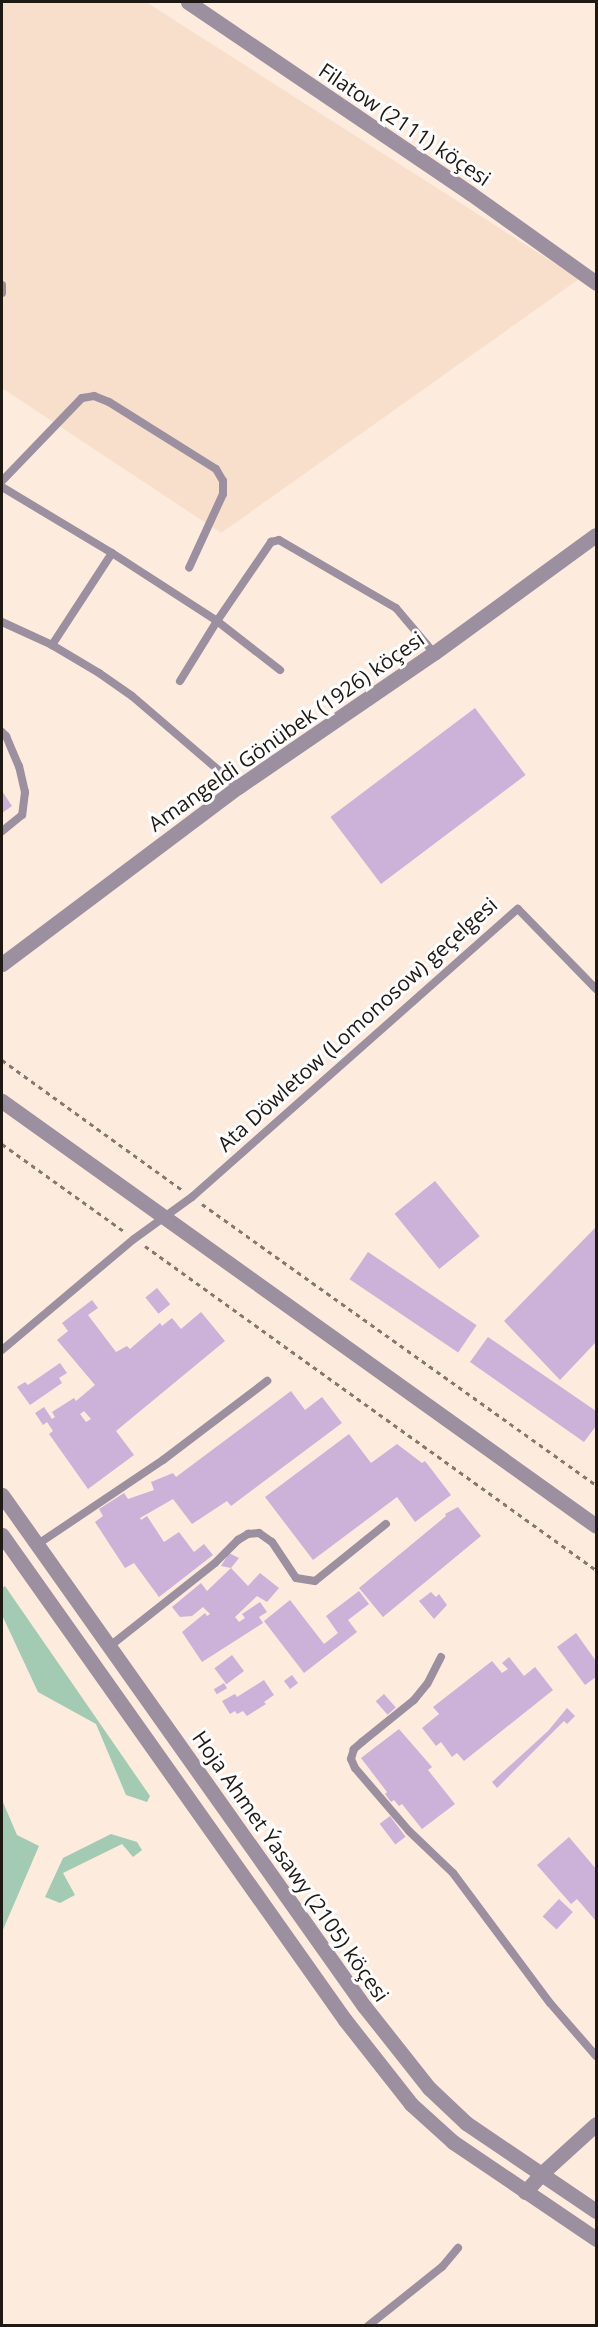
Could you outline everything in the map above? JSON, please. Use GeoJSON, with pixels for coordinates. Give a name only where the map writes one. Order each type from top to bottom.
{"type":"FeatureCollection","features":[{"type":"Feature","properties":{"kind":"street","name":"Filatow (2111) köçesi"},"geometry":{"type":"LineString","coordinates":[[188,2],[470,193],[597,283]]}},
{"type":"Feature","properties":{"kind":"street","name":"Amangeldi Gönübek (1926) köçesi"},"geometry":{"type":"LineString","coordinates":[[2,964],[238,787],[434,653],[597,535]]}},
{"type":"Feature","properties":{"kind":"street"},"geometry":{"type":"LineString","coordinates":[[2,1101],[597,1526]]}},
{"type":"Feature","properties":{"kind":"street","name":"Hoja Ahmet Ýasawy (2105) köçesi"},"geometry":{"type":"LineString","coordinates":[[2,1495],[364,2006],[429,2088],[466,2124],[597,2211]]}},
{"type":"Feature","properties":{"kind":"street"},"geometry":{"type":"LineString","coordinates":[[2,1535],[345,2020],[411,2104],[453,2142],[597,2239]]}},
{"type":"Feature","properties":{"kind":"street"},"geometry":{"type":"LineString","coordinates":[[525,2192],[541,2174],[597,2124]]}},
{"type":"Feature","properties":{"kind":"lane"},"geometry":{"type":"LineString","coordinates":[[2,285],[2,293]]}},
{"type":"Feature","properties":{"kind":"lane"},"geometry":{"type":"LineString","coordinates":[[2,481],[82,399],[94,396],[109,402],[216,470],[223,481],[223,494],[189,568]]}},
{"type":"Feature","properties":{"kind":"lane"},"geometry":{"type":"LineString","coordinates":[[2,487],[112,553],[217,621],[280,670]]}},
{"type":"Feature","properties":{"kind":"lane"},"geometry":{"type":"LineString","coordinates":[[180,681],[217,621],[271,542],[279,540],[396,608],[434,653]]}},
{"type":"Feature","properties":{"kind":"lane"},"geometry":{"type":"LineString","coordinates":[[52,645],[112,553]]}},
{"type":"Feature","properties":{"kind":"lane"},"geometry":{"type":"LineString","coordinates":[[2,622],[75,657],[132,696],[238,787]]}},
{"type":"Feature","properties":{"kind":"lane"},"geometry":{"type":"LineString","coordinates":[[2,732],[19,766],[25,792],[22,815],[2,831]]}},
{"type":"Feature","properties":{"kind":"lane","name":"Ata Döwletow (Lomonosow) geçelgesi"},"geometry":{"type":"LineString","coordinates":[[2,1350],[134,1239],[192,1197],[518,909],[597,989]]}},
{"type":"Feature","properties":{"kind":"lane"},"geometry":{"type":"LineString","coordinates":[[38,1544],[163,1460],[267,1382]]}},
{"type":"Feature","properties":{"kind":"lane"},"geometry":{"type":"LineString","coordinates":[[110,1646],[248,1534],[260,1533],[272,1542],[296,1578],[315,1581],[386,1524]]}},
{"type":"Feature","properties":{"kind":"lane"},"geometry":{"type":"LineString","coordinates":[[441,1657],[427,1684],[414,1700],[354,1749],[351,1760],[355,1768],[409,1831],[453,1873],[550,2003],[597,2056]]}},
{"type":"Feature","properties":{"kind":"lane"},"geometry":{"type":"LineString","coordinates":[[368,2325],[442,2267],[458,2248]]}},
{"type":"Feature","properties":{"kind":"path"},"geometry":{"type":"LineString","coordinates":[[2,1060],[597,1485]]}},
{"type":"Feature","properties":{"kind":"path"},"geometry":{"type":"LineString","coordinates":[[2,1144],[597,1570]]}},
{"type":"Feature","properties":{"kind":"shaded area"},"geometry":{"type":"Polygon","coordinates":[[[2,2],[146,2],[579,279],[221,533],[2,388],[2,2]]]}},
{"type":"Feature","properties":{"kind":"green space"},"geometry":{"type":"Polygon","coordinates":[[[5,1586],[150,1796],[147,1802],[126,1795],[96,1724],[38,1692],[2,1615],[2,1588],[5,1586]]]}},
{"type":"Feature","properties":{"kind":"green space"},"geometry":{"type":"Polygon","coordinates":[[[2,1800],[17,1835],[39,1846],[2,1932],[2,1800]]]}},
{"type":"Feature","properties":{"kind":"green space"},"geometry":{"type":"Polygon","coordinates":[[[111,1834],[137,1842],[142,1850],[133,1857],[122,1844],[63,1873],[75,1895],[60,1903],[45,1897],[63,1858],[111,1834]]]}},
{"type":"Feature","properties":{"kind":"building"},"geometry":{"type":"Polygon","coordinates":[[[475,708],[526,775],[381,884],[330,817],[475,708]]]}},
{"type":"Feature","properties":{"kind":"building"},"geometry":{"type":"Polygon","coordinates":[[[2,791],[12,806],[2,813],[2,791]]]}},
{"type":"Feature","properties":{"kind":"building"},"geometry":{"type":"Polygon","coordinates":[[[435,1181],[480,1236],[439,1269],[395,1214],[435,1181]]]}},
{"type":"Feature","properties":{"kind":"building"},"geometry":{"type":"Polygon","coordinates":[[[596,1227],[596,1342],[560,1380],[504,1321],[596,1227]]]}},
{"type":"Feature","properties":{"kind":"building"},"geometry":{"type":"Polygon","coordinates":[[[368,1252],[477,1325],[458,1353],[350,1279],[368,1252]]]}},
{"type":"Feature","properties":{"kind":"building"},"geometry":{"type":"Polygon","coordinates":[[[157,1288],[170,1304],[159,1314],[145,1297],[157,1288]]]}},
{"type":"Feature","properties":{"kind":"building"},"geometry":{"type":"Polygon","coordinates":[[[92,1300],[98,1308],[88,1315],[116,1352],[127,1346],[130,1349],[160,1323],[162,1326],[172,1318],[181,1329],[201,1312],[225,1341],[116,1431],[134,1455],[88,1489],[49,1434],[53,1431],[47,1422],[43,1425],[35,1413],[44,1407],[52,1419],[55,1417],[52,1412],[74,1398],[76,1401],[95,1385],[57,1340],[68,1331],[62,1323],[92,1300]],[[84,1411],[80,1414],[86,1422],[91,1419],[84,1411]]]}},
{"type":"Feature","properties":{"kind":"building"},"geometry":{"type":"Polygon","coordinates":[[[488,1337],[596,1411],[596,1426],[584,1442],[470,1362],[488,1337]]]}},
{"type":"Feature","properties":{"kind":"building"},"geometry":{"type":"Polygon","coordinates":[[[60,1363],[67,1373],[59,1378],[62,1383],[30,1405],[17,1387],[25,1382],[28,1385],[60,1363]]]}},
{"type":"Feature","properties":{"kind":"building"},"geometry":{"type":"Polygon","coordinates":[[[291,1391],[305,1410],[322,1397],[342,1423],[231,1506],[227,1501],[192,1524],[173,1499],[140,1518],[141,1520],[147,1516],[164,1542],[179,1532],[194,1552],[204,1544],[213,1555],[159,1597],[134,1563],[125,1568],[95,1522],[103,1516],[99,1509],[124,1493],[128,1499],[154,1490],[151,1482],[173,1473],[176,1477],[291,1391]]]}},
{"type":"Feature","properties":{"kind":"building"},"geometry":{"type":"Polygon","coordinates":[[[349,1434],[371,1463],[397,1444],[422,1463],[425,1461],[451,1495],[415,1522],[397,1497],[313,1560],[265,1497],[349,1434]]]}},
{"type":"Feature","properties":{"kind":"building"},"geometry":{"type":"Polygon","coordinates":[[[458,1507],[481,1536],[383,1617],[359,1588],[446,1516],[445,1514],[458,1507]]]}},
{"type":"Feature","properties":{"kind":"building"},"geometry":{"type":"Polygon","coordinates":[[[229,1553],[239,1558],[231,1568],[221,1566],[229,1553]]]}},
{"type":"Feature","properties":{"kind":"building"},"geometry":{"type":"Polygon","coordinates":[[[231,1568],[248,1586],[260,1573],[279,1588],[267,1602],[257,1596],[235,1617],[239,1622],[245,1618],[242,1614],[260,1602],[267,1612],[259,1617],[263,1623],[202,1662],[182,1632],[205,1613],[207,1616],[210,1614],[203,1607],[192,1616],[180,1617],[172,1607],[201,1583],[207,1591],[231,1568]]]}},
{"type":"Feature","properties":{"kind":"building"},"geometry":{"type":"Polygon","coordinates":[[[359,1591],[369,1604],[348,1620],[357,1632],[304,1673],[264,1621],[290,1600],[324,1644],[338,1633],[326,1616],[359,1591]]]}},
{"type":"Feature","properties":{"kind":"building"},"geometry":{"type":"Polygon","coordinates":[[[431,1592],[436,1597],[439,1594],[447,1605],[434,1619],[419,1601],[431,1592]]]}},
{"type":"Feature","properties":{"kind":"building"},"geometry":{"type":"Polygon","coordinates":[[[576,1633],[596,1661],[596,1677],[585,1685],[557,1647],[576,1633]]]}},
{"type":"Feature","properties":{"kind":"building"},"geometry":{"type":"Polygon","coordinates":[[[232,1655],[244,1671],[226,1684],[214,1668],[232,1655]]]}},
{"type":"Feature","properties":{"kind":"building"},"geometry":{"type":"Polygon","coordinates":[[[509,1657],[524,1676],[535,1667],[553,1690],[464,1761],[457,1753],[452,1757],[441,1742],[436,1746],[422,1728],[439,1714],[433,1707],[492,1661],[502,1673],[508,1669],[502,1663],[509,1657]]]}},
{"type":"Feature","properties":{"kind":"building"},"geometry":{"type":"Polygon","coordinates":[[[292,1675],[298,1683],[290,1689],[284,1681],[292,1675]]]}},
{"type":"Feature","properties":{"kind":"building"},"geometry":{"type":"Polygon","coordinates":[[[264,1680],[274,1695],[264,1702],[266,1704],[247,1716],[243,1711],[230,1714],[222,1701],[235,1694],[237,1697],[264,1680]]]}},
{"type":"Feature","properties":{"kind":"building"},"geometry":{"type":"Polygon","coordinates":[[[224,1683],[227,1688],[217,1694],[214,1689],[224,1683]]]}},
{"type":"Feature","properties":{"kind":"building"},"geometry":{"type":"Polygon","coordinates":[[[384,1694],[396,1708],[388,1715],[376,1701],[384,1694]]]}},
{"type":"Feature","properties":{"kind":"building"},"geometry":{"type":"Polygon","coordinates":[[[567,1708],[575,1716],[567,1724],[564,1721],[497,1788],[492,1782],[548,1731],[567,1708]]]}},
{"type":"Feature","properties":{"kind":"building"},"geometry":{"type":"Polygon","coordinates":[[[399,1729],[432,1767],[428,1770],[455,1804],[422,1829],[402,1804],[399,1806],[394,1800],[391,1802],[385,1794],[387,1792],[361,1758],[399,1729]]]}},
{"type":"Feature","properties":{"kind":"building"},"geometry":{"type":"Polygon","coordinates":[[[390,1816],[406,1837],[395,1845],[380,1824],[390,1816]]]}},
{"type":"Feature","properties":{"kind":"building"},"geometry":{"type":"Polygon","coordinates":[[[569,1837],[596,1869],[596,1921],[577,1899],[571,1904],[537,1865],[569,1837]]]}},
{"type":"Feature","properties":{"kind":"building"},"geometry":{"type":"Polygon","coordinates":[[[559,1899],[573,1912],[557,1930],[543,1917],[559,1899]]]}}]}
